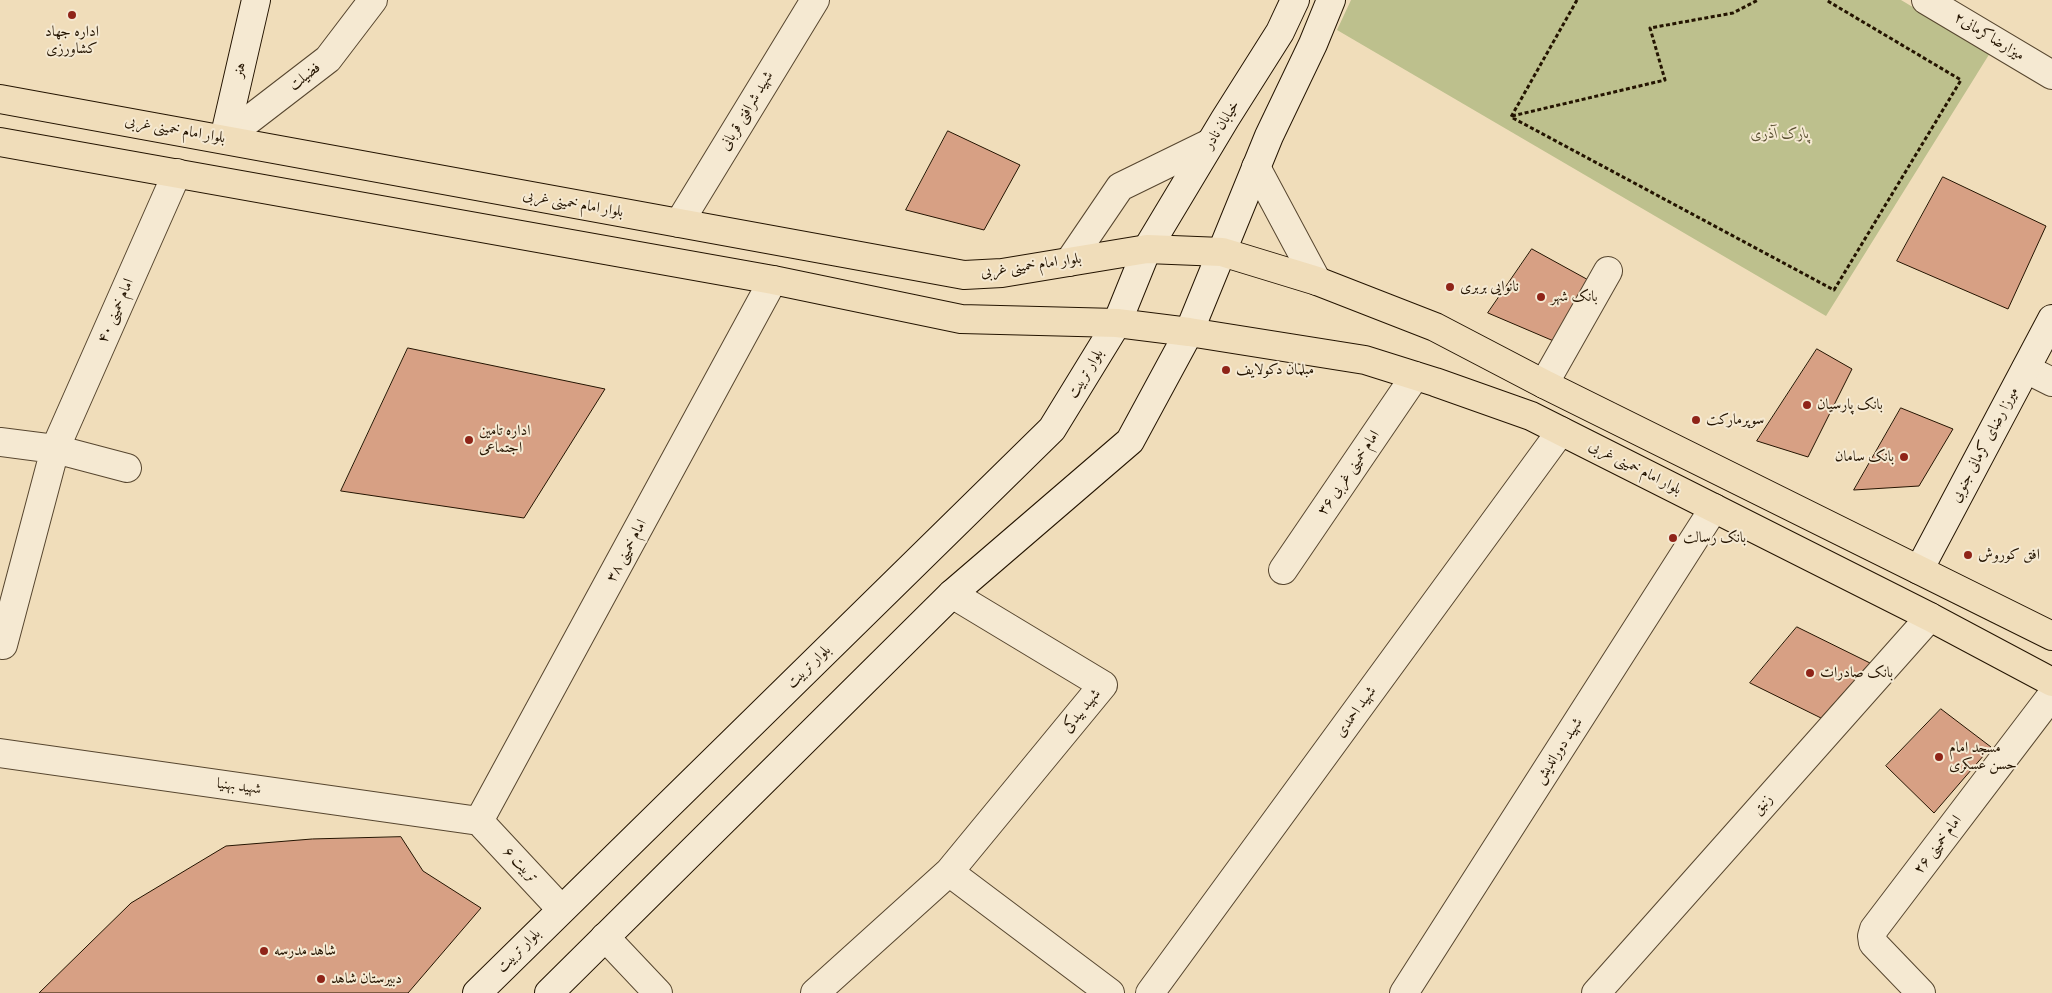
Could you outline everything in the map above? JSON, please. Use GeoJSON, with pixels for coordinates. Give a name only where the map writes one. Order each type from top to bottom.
{"type":"FeatureCollection","features":[{"type":"Feature","properties":{"kind":"main road","name":"بلوار امام خمینی غربی"},"geometry":{"type":"LineString","coordinates":[[0,99],[964,275],[1002,273],[1147,249],[1222,252]]}},
{"type":"Feature","properties":{"kind":"main road"},"geometry":{"type":"LineString","coordinates":[[0,142],[773,280],[961,319],[1117,323]]}},
{"type":"Feature","properties":{"kind":"main road"},"geometry":{"type":"LineString","coordinates":[[1222,252],[1317,281],[1435,327],[1544,384],[2052,636]]}},
{"type":"Feature","properties":{"kind":"main road","name":"بلوار امام خمینی غربی"},"geometry":{"type":"LineString","coordinates":[[1117,323],[1189,332],[1365,360],[1531,416],[1930,617],[2052,682]]}},
{"type":"Feature","properties":{"kind":"street","name":"هنر"},"geometry":{"type":"LineString","coordinates":[[224,140],[256,0]]}},
{"type":"Feature","properties":{"kind":"street","name":"فضیلت"},"geometry":{"type":"LineString","coordinates":[[224,140],[328,59],[372,0]]}},
{"type":"Feature","properties":{"kind":"street","name":"شهید شرافتی قربانی"},"geometry":{"type":"LineString","coordinates":[[679,223],[815,0]]}},
{"type":"Feature","properties":{"kind":"street","name":"خیابان نادر"},"geometry":{"type":"LineString","coordinates":[[1117,323],[1147,249],[1210,143],[1280,32],[1295,0]]}},
{"type":"Feature","properties":{"kind":"street"},"geometry":{"type":"LineString","coordinates":[[549,993],[952,594],[1130,442],[1189,332],[1269,136],[1313,44],[1331,0]]}},
{"type":"Feature","properties":{"kind":"street","name":"میزارضاکرمانی۲"},"geometry":{"type":"LineString","coordinates":[[1926,0],[2052,74]]}},
{"type":"Feature","properties":{"kind":"street"},"geometry":{"type":"LineString","coordinates":[[1069,262],[1120,186],[1210,143]]}},
{"type":"Feature","properties":{"kind":"street"},"geometry":{"type":"LineString","coordinates":[[1256,167],[1317,281]]}},
{"type":"Feature","properties":{"kind":"street","name":"امام خمینی ۴۰"},"geometry":{"type":"LineString","coordinates":[[3,645],[55,449],[177,173]]}},
{"type":"Feature","properties":{"kind":"street"},"geometry":{"type":"LineString","coordinates":[[1544,384],[1608,271]]}},
{"type":"Feature","properties":{"kind":"street","name":"۳۸ امام خمینی"},"geometry":{"type":"LineString","coordinates":[[479,821],[773,280]]}},
{"type":"Feature","properties":{"kind":"street","name":"میرزا رضای کرمانی جنوبی"},"geometry":{"type":"LineString","coordinates":[[1919,570],[2052,319]]}},
{"type":"Feature","properties":{"kind":"street","name":"بلوار تربیت"},"geometry":{"type":"LineString","coordinates":[[476,993],[1052,429],[1117,323]]}},
{"type":"Feature","properties":{"kind":"street"},"geometry":{"type":"LineString","coordinates":[[2026,369],[2052,382]]}},
{"type":"Feature","properties":{"kind":"street","name":"امام خمینی غربی ۳۶"},"geometry":{"type":"LineString","coordinates":[[1283,570],[1415,376]]}},
{"type":"Feature","properties":{"kind":"street","name":"شهید احمدی"},"geometry":{"type":"LineString","coordinates":[[1150,993],[1561,431]]}},
{"type":"Feature","properties":{"kind":"street"},"geometry":{"type":"LineString","coordinates":[[0,442],[55,449],[127,468]]}},
{"type":"Feature","properties":{"kind":"street","name":"شهید دوراندیش"},"geometry":{"type":"LineString","coordinates":[[1404,993],[1714,508]]}},
{"type":"Feature","properties":{"kind":"street","name":"شهید بیدکی"},"geometry":{"type":"LineString","coordinates":[[815,993],[949,872],[1103,685],[952,594]]}},
{"type":"Feature","properties":{"kind":"street","name":"زنبق"},"geometry":{"type":"LineString","coordinates":[[1596,993],[1930,617]]}},
{"type":"Feature","properties":{"kind":"street","name":"امام خمینی ۲۶"},"geometry":{"type":"LineString","coordinates":[[1920,993],[1873,943],[1872,936],[1874,930],[2052,694]]}},
{"type":"Feature","properties":{"kind":"street","name":"شهید بهنیا"},"geometry":{"type":"LineString","coordinates":[[0,753],[479,821]]}},
{"type":"Feature","properties":{"kind":"street","name":"تربیت ۶"},"geometry":{"type":"LineString","coordinates":[[479,821],[561,909]]}},
{"type":"Feature","properties":{"kind":"street"},"geometry":{"type":"LineString","coordinates":[[949,872],[1110,993]]}},
{"type":"Feature","properties":{"kind":"street"},"geometry":{"type":"LineString","coordinates":[[605,937],[658,993]]}},
{"type":"Feature","properties":{"kind":"path"},"geometry":{"type":"LineString","coordinates":[[1511,116],[1576,0]]}},
{"type":"Feature","properties":{"kind":"path"},"geometry":{"type":"LineString","coordinates":[[1511,116],[1665,80],[1650,28],[1733,13],[1758,0]]}},
{"type":"Feature","properties":{"kind":"path"},"geometry":{"type":"LineString","coordinates":[[1511,116],[1834,290],[1961,80],[1826,0]]}},
{"type":"Feature","properties":{"kind":"green space","name":"پارک آذری"},"geometry":{"type":"Polygon","coordinates":[[[1351,0],[1901,0],[1990,53],[1826,316],[1337,30],[1351,0]]]}},
{"type":"Feature","properties":{"kind":"building"},"geometry":{"type":"Polygon","coordinates":[[[948,131],[1020,165],[984,230],[906,210],[948,131]]]}},
{"type":"Feature","properties":{"kind":"building"},"geometry":{"type":"Polygon","coordinates":[[[1943,177],[2046,226],[2008,309],[1897,261],[1943,177]]]}},
{"type":"Feature","properties":{"kind":"building","name":"بانک شهر"},"geometry":{"type":"Polygon","coordinates":[[[1532,249],[1592,282],[1556,342],[1488,313],[1532,249]]]}},
{"type":"Feature","properties":{"kind":"building","name":"اداره تامین اجتماعی"},"geometry":{"type":"Polygon","coordinates":[[[408,348],[605,389],[524,518],[341,491],[408,348]]]}},
{"type":"Feature","properties":{"kind":"building","name":"بانک پارسیان"},"geometry":{"type":"Polygon","coordinates":[[[1817,349],[1852,369],[1808,457],[1757,441],[1817,349]]]}},
{"type":"Feature","properties":{"kind":"building","name":"بانک سامان"},"geometry":{"type":"Polygon","coordinates":[[[1901,408],[1953,429],[1919,486],[1854,490],[1901,408]]]}},
{"type":"Feature","properties":{"kind":"building","name":"بانک صادرات"},"geometry":{"type":"Polygon","coordinates":[[[1797,627],[1870,663],[1821,718],[1750,683],[1797,627]]]}},
{"type":"Feature","properties":{"kind":"building","name":"مسجد امام حسن عسکری"},"geometry":{"type":"Polygon","coordinates":[[[1941,709],[1991,747],[1934,813],[1886,766],[1941,709]]]}},
{"type":"Feature","properties":{"kind":"building","name":"شاهد مدرسه"},"geometry":{"type":"Polygon","coordinates":[[[401,837],[423,871],[481,908],[408,993],[39,993],[131,903],[226,846],[312,839],[401,837]]]}},
{"type":"Feature","properties":{"kind":"place","name":"اداره جهاد کشاورزی"},"geometry":{"type":"Point","coordinates":[72,15]}},
{"type":"Feature","properties":{"kind":"place","name":"نانوایی بربری"},"geometry":{"type":"Point","coordinates":[1450,287]}},
{"type":"Feature","properties":{"kind":"place","name":"بانک شهر"},"geometry":{"type":"Point","coordinates":[1541,297]}},
{"type":"Feature","properties":{"kind":"place","name":"مبلمان دکولایف"},"geometry":{"type":"Point","coordinates":[1226,370]}},
{"type":"Feature","properties":{"kind":"place","name":"بانک پارسیان"},"geometry":{"type":"Point","coordinates":[1807,405]}},
{"type":"Feature","properties":{"kind":"place","name":"سوپرمارکت"},"geometry":{"type":"Point","coordinates":[1696,420]}},
{"type":"Feature","properties":{"kind":"place","name":"اداره تامین اجتماعی"},"geometry":{"type":"Point","coordinates":[469,440]}},
{"type":"Feature","properties":{"kind":"place","name":"بانک سامان"},"geometry":{"type":"Point","coordinates":[1904,457]}},
{"type":"Feature","properties":{"kind":"place","name":"بانک رسالت"},"geometry":{"type":"Point","coordinates":[1673,538]}},
{"type":"Feature","properties":{"kind":"place","name":"افق کوروش"},"geometry":{"type":"Point","coordinates":[1968,555]}},
{"type":"Feature","properties":{"kind":"place","name":"بانک صادرات"},"geometry":{"type":"Point","coordinates":[1810,673]}},
{"type":"Feature","properties":{"kind":"place","name":"مسجد امام حسن عسکری"},"geometry":{"type":"Point","coordinates":[1939,757]}},
{"type":"Feature","properties":{"kind":"place","name":"شاهد مدرسه"},"geometry":{"type":"Point","coordinates":[264,951]}},
{"type":"Feature","properties":{"kind":"place","name":"دبیرستان شاهد"},"geometry":{"type":"Point","coordinates":[321,979]}}]}
